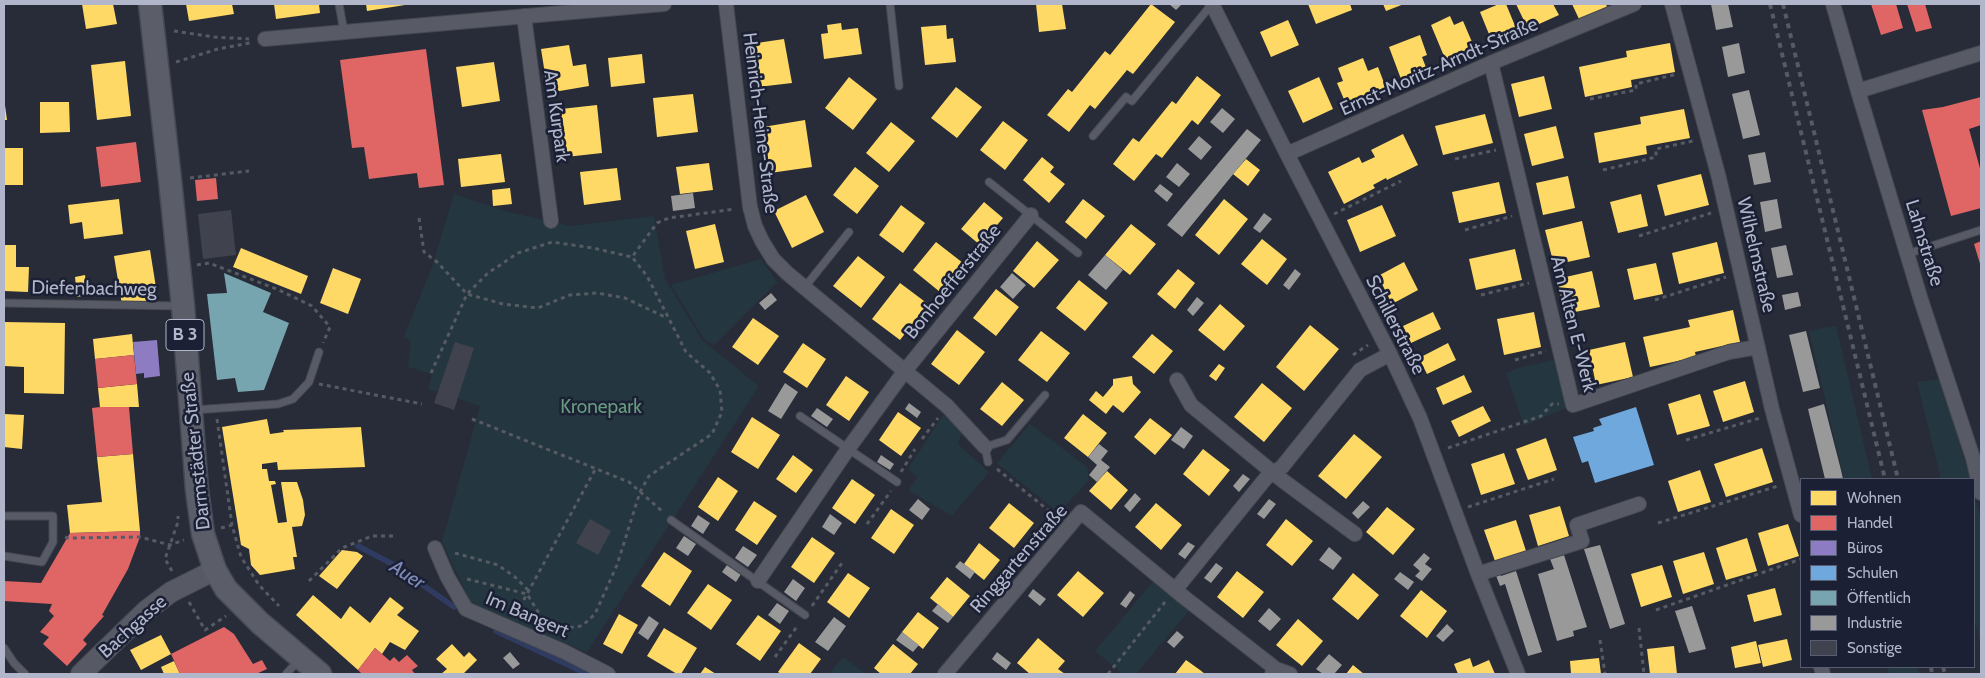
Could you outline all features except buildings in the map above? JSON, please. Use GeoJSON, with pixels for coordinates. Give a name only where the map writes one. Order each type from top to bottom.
{"type":"FeatureCollection","features":[{"type":"Feature","properties":{"kind":"main road","name":"Darmstädter Straße"},"geometry":{"type":"LineString","coordinates":[[150,4],[183,306],[197,490],[203,534],[215,570],[226,589],[293,666],[320,674]]}},
{"type":"Feature","properties":{"kind":"main road","name":"Bachgasse"},"geometry":{"type":"LineString","coordinates":[[81,674],[147,610],[171,592],[215,570]]}},
{"type":"Feature","properties":{"kind":"street"},"geometry":{"type":"LineString","coordinates":[[265,39],[664,4]]}},
{"type":"Feature","properties":{"kind":"street","name":"Heinrich-Heine-Straße"},"geometry":{"type":"LineString","coordinates":[[726,4],[750,207],[755,226],[773,259],[804,288],[947,406],[985,447]]}},
{"type":"Feature","properties":{"kind":"street","name":"Schillerstraße"},"geometry":{"type":"LineString","coordinates":[[1212,4],[1390,354],[1420,418],[1478,574],[1518,674]]}},
{"type":"Feature","properties":{"kind":"street","name":"Ernst-Moritz-Arndt-Straße"},"geometry":{"type":"LineString","coordinates":[[1287,154],[1491,63],[1634,4]]}},
{"type":"Feature","properties":{"kind":"street","name":"Wilhelmstraße"},"geometry":{"type":"LineString","coordinates":[[1672,4],[1726,208],[1773,414],[1800,513]]}},
{"type":"Feature","properties":{"kind":"street","name":"Lahnstraße"},"geometry":{"type":"LineString","coordinates":[[1833,4],[1907,254],[1977,457],[1981,493]]}},
{"type":"Feature","properties":{"kind":"street","name":"Am Kurpark"},"geometry":{"type":"LineString","coordinates":[[524,16],[551,220]]}},
{"type":"Feature","properties":{"kind":"street"},"geometry":{"type":"LineString","coordinates":[[1858,91],[1981,54]]}},
{"type":"Feature","properties":{"kind":"street","name":"Am Alten E-Werk"},"geometry":{"type":"LineString","coordinates":[[1491,63],[1573,405],[1729,352],[1758,347]]}},
{"type":"Feature","properties":{"kind":"street","name":"Bonhoefferstraße"},"geometry":{"type":"LineString","coordinates":[[758,581],[848,449],[904,372],[1031,215]]}},
{"type":"Feature","properties":{"kind":"street"},"geometry":{"type":"LineString","coordinates":[[1175,590],[1266,478],[1282,467],[1360,370],[1390,354]]}},
{"type":"Feature","properties":{"kind":"street"},"geometry":{"type":"LineString","coordinates":[[1177,380],[1191,405],[1355,534]]}},
{"type":"Feature","properties":{"kind":"street"},"geometry":{"type":"LineString","coordinates":[[1478,574],[1582,541],[1577,525],[1639,504]]}},
{"type":"Feature","properties":{"kind":"street","name":"Ringgartenstraße"},"geometry":{"type":"LineString","coordinates":[[945,674],[1081,512],[1274,672],[1286,671],[1290,674]]}},
{"type":"Feature","properties":{"kind":"street","name":"Im Bangert"},"geometry":{"type":"LineString","coordinates":[[435,548],[447,576],[466,610],[565,652],[608,674]]}},
{"type":"Feature","properties":{"kind":"lane"},"geometry":{"type":"LineString","coordinates":[[339,4],[344,32]]}},
{"type":"Feature","properties":{"kind":"lane"},"geometry":{"type":"LineString","coordinates":[[890,4],[899,86]]}},
{"type":"Feature","properties":{"kind":"lane"},"geometry":{"type":"LineString","coordinates":[[1093,136],[1126,97],[1132,101],[1212,4]]}},
{"type":"Feature","properties":{"kind":"lane"},"geometry":{"type":"LineString","coordinates":[[989,182],[1078,253]]}},
{"type":"Feature","properties":{"kind":"lane"},"geometry":{"type":"LineString","coordinates":[[1907,254],[1981,230]]}},
{"type":"Feature","properties":{"kind":"lane"},"geometry":{"type":"LineString","coordinates":[[804,288],[849,232]]}},
{"type":"Feature","properties":{"kind":"lane","name":"Diefenbachweg"},"geometry":{"type":"LineString","coordinates":[[4,303],[183,306]]}},
{"type":"Feature","properties":{"kind":"lane"},"geometry":{"type":"LineString","coordinates":[[191,410],[278,404],[293,398],[309,382],[319,352]]}},
{"type":"Feature","properties":{"kind":"lane"},"geometry":{"type":"LineString","coordinates":[[988,462],[985,447],[1007,440],[1045,395]]}},
{"type":"Feature","properties":{"kind":"lane"},"geometry":{"type":"LineString","coordinates":[[800,416],[897,482]]}},
{"type":"Feature","properties":{"kind":"lane"},"geometry":{"type":"LineString","coordinates":[[4,516],[53,516],[53,542],[42,562],[4,556]]}},
{"type":"Feature","properties":{"kind":"lane"},"geometry":{"type":"LineString","coordinates":[[671,520],[805,615]]}},
{"type":"Feature","properties":{"kind":"lane"},"geometry":{"type":"LineString","coordinates":[[4,648],[14,663],[25,674]]}},
{"type":"Feature","properties":{"kind":"path"},"geometry":{"type":"LineString","coordinates":[[171,30],[214,37],[265,39]]}},
{"type":"Feature","properties":{"kind":"path"},"geometry":{"type":"LineString","coordinates":[[158,66],[265,39]]}},
{"type":"Feature","properties":{"kind":"path"},"geometry":{"type":"LineString","coordinates":[[1590,99],[1636,90],[1636,84],[1690,71]]}},
{"type":"Feature","properties":{"kind":"path"},"geometry":{"type":"LineString","coordinates":[[1604,170],[1656,157],[1656,149],[1708,138]]}},
{"type":"Feature","properties":{"kind":"path"},"geometry":{"type":"LineString","coordinates":[[1456,159],[1511,146]]}},
{"type":"Feature","properties":{"kind":"path"},"geometry":{"type":"LineString","coordinates":[[170,180],[249,171]]}},
{"type":"Feature","properties":{"kind":"path"},"geometry":{"type":"LineString","coordinates":[[1322,221],[1401,181]]}},
{"type":"Feature","properties":{"kind":"path"},"geometry":{"type":"LineString","coordinates":[[632,257],[657,223],[669,218],[750,207]]}},
{"type":"Feature","properties":{"kind":"path"},"geometry":{"type":"LineString","coordinates":[[1639,236],[1726,208]]}},
{"type":"Feature","properties":{"kind":"path"},"geometry":{"type":"LineString","coordinates":[[1465,230],[1527,212]]}},
{"type":"Feature","properties":{"kind":"path"},"geometry":{"type":"LineString","coordinates":[[419,218],[424,252],[437,262],[467,294],[503,304],[538,308],[570,295],[597,293],[625,298],[668,318]]}},
{"type":"Feature","properties":{"kind":"path"},"geometry":{"type":"LineString","coordinates":[[431,373],[467,294],[488,273],[518,253],[552,242],[593,248],[632,257],[647,276],[686,352],[710,373],[720,390],[722,412],[712,434],[649,476],[640,492],[617,565],[610,581],[595,614],[582,626],[566,628],[542,618],[528,592],[516,578],[498,565],[435,548]]}},
{"type":"Feature","properties":{"kind":"path"},"geometry":{"type":"LineString","coordinates":[[177,251],[192,250],[194,266],[209,263],[279,290],[312,306],[330,327],[319,352]]}},
{"type":"Feature","properties":{"kind":"path"},"geometry":{"type":"LineString","coordinates":[[1655,300],[1741,273]]}},
{"type":"Feature","properties":{"kind":"path"},"geometry":{"type":"LineString","coordinates":[[1481,296],[1543,280]]}},
{"type":"Feature","properties":{"kind":"path"},"geometry":{"type":"LineString","coordinates":[[1515,360],[1559,347]]}},
{"type":"Feature","properties":{"kind":"path"},"geometry":{"type":"LineString","coordinates":[[309,382],[422,404]]}},
{"type":"Feature","properties":{"kind":"path"},"geometry":{"type":"LineString","coordinates":[[1433,453],[1541,416],[1552,404],[1573,405]]}},
{"type":"Feature","properties":{"kind":"path"},"geometry":{"type":"LineString","coordinates":[[922,439],[947,406]]}},
{"type":"Feature","properties":{"kind":"path"},"geometry":{"type":"LineString","coordinates":[[216,409],[232,525],[241,557],[259,585],[279,606]]}},
{"type":"Feature","properties":{"kind":"path"},"geometry":{"type":"LineString","coordinates":[[1686,440],[1773,414]]}},
{"type":"Feature","properties":{"kind":"path"},"geometry":{"type":"LineString","coordinates":[[472,419],[629,482],[671,520]]}},
{"type":"Feature","properties":{"kind":"path"},"geometry":{"type":"LineString","coordinates":[[988,462],[1068,527]]}},
{"type":"Feature","properties":{"kind":"path"},"geometry":{"type":"LineString","coordinates":[[510,628],[596,468]]}},
{"type":"Feature","properties":{"kind":"path"},"geometry":{"type":"LineString","coordinates":[[1455,511],[1554,479]]}},
{"type":"Feature","properties":{"kind":"path"},"geometry":{"type":"LineString","coordinates":[[1658,523],[1791,482]]}},
{"type":"Feature","properties":{"kind":"path"},"geometry":{"type":"LineString","coordinates":[[68,538],[140,538],[170,545],[232,525]]}},
{"type":"Feature","properties":{"kind":"path"},"geometry":{"type":"LineString","coordinates":[[309,580],[342,548],[372,536],[393,536]]}},
{"type":"Feature","properties":{"kind":"path"},"geometry":{"type":"LineString","coordinates":[[1656,610],[1800,559]]}},
{"type":"Feature","properties":{"kind":"path"},"geometry":{"type":"LineString","coordinates":[[447,576],[528,592]]}},
{"type":"Feature","properties":{"kind":"path"},"geometry":{"type":"LineString","coordinates":[[1108,674],[1175,590]]}},
{"type":"Feature","properties":{"kind":"path"},"geometry":{"type":"LineString","coordinates":[[1639,628],[1644,674]]}},
{"type":"Feature","properties":{"kind":"path"},"geometry":{"type":"LineString","coordinates":[[1600,640],[1605,674]]}},
{"type":"Feature","properties":{"kind":"green space","name":"Kronepark"},"geometry":{"type":"Polygon","coordinates":[[[454,194],[504,211],[571,226],[654,216],[665,279],[702,340],[759,386],[587,652],[473,608],[442,542],[480,406],[428,389],[432,374],[408,367],[411,341],[404,337],[432,267],[454,194]]]}},
{"type":"Feature","properties":{"kind":"green space"},"geometry":{"type":"Polygon","coordinates":[[[761,259],[777,282],[714,345],[704,339],[671,285],[761,259]]]}},
{"type":"Feature","properties":{"kind":"green space"},"geometry":{"type":"Polygon","coordinates":[[[1836,326],[1872,478],[1844,478],[1809,331],[1836,326]]]}},
{"type":"Feature","properties":{"kind":"green space"},"geometry":{"type":"Polygon","coordinates":[[[1554,360],[1566,408],[1524,426],[1506,373],[1518,368],[1554,360]]]}},
{"type":"Feature","properties":{"kind":"green space"},"geometry":{"type":"Polygon","coordinates":[[[1941,379],[1970,478],[1941,478],[1917,382],[1941,379]]]}},
{"type":"Feature","properties":{"kind":"green space"},"geometry":{"type":"Polygon","coordinates":[[[943,415],[962,431],[958,444],[989,472],[952,516],[908,490],[918,477],[908,469],[943,415]]]}},
{"type":"Feature","properties":{"kind":"green space"},"geometry":{"type":"Polygon","coordinates":[[[1030,424],[1087,467],[1089,480],[1059,513],[997,463],[1030,424]]]}},
{"type":"Feature","properties":{"kind":"green space"},"geometry":{"type":"Polygon","coordinates":[[[1975,498],[1981,520],[1981,649],[1975,621],[1975,498]]]}},
{"type":"Feature","properties":{"kind":"green space"},"geometry":{"type":"Polygon","coordinates":[[[1156,578],[1191,608],[1136,674],[1123,674],[1095,651],[1156,578]]]}},
{"type":"Feature","properties":{"kind":"green space"},"geometry":{"type":"Polygon","coordinates":[[[843,657],[866,674],[829,674],[843,657]]]}},
{"type":"Feature","properties":{"kind":"green space"},"geometry":{"type":"Polygon","coordinates":[[[1887,668],[1917,668],[1919,674],[1889,674],[1887,668]]]}},
{"type":"Feature","properties":{"kind":"waterway","name":"Auer"},"geometry":{"type":"LineString","coordinates":[[358,546],[396,566],[454,607]]}},
{"type":"Feature","properties":{"kind":"waterway","name":"Auer"},"geometry":{"type":"LineString","coordinates":[[496,631],[587,674]]}},
{"type":"Feature","properties":{"kind":"railway"},"geometry":{"type":"LineString","coordinates":[[1770,4],[1885,478]]}},
{"type":"Feature","properties":{"kind":"railway"},"geometry":{"type":"LineString","coordinates":[[1783,4],[1898,478]]}},
{"type":"Feature","properties":{"kind":"railway"},"geometry":{"type":"LineString","coordinates":[[1931,668],[1932,674]]}},
{"type":"Feature","properties":{"kind":"railway"},"geometry":{"type":"LineString","coordinates":[[1943,668],[1945,674]]}}]}
